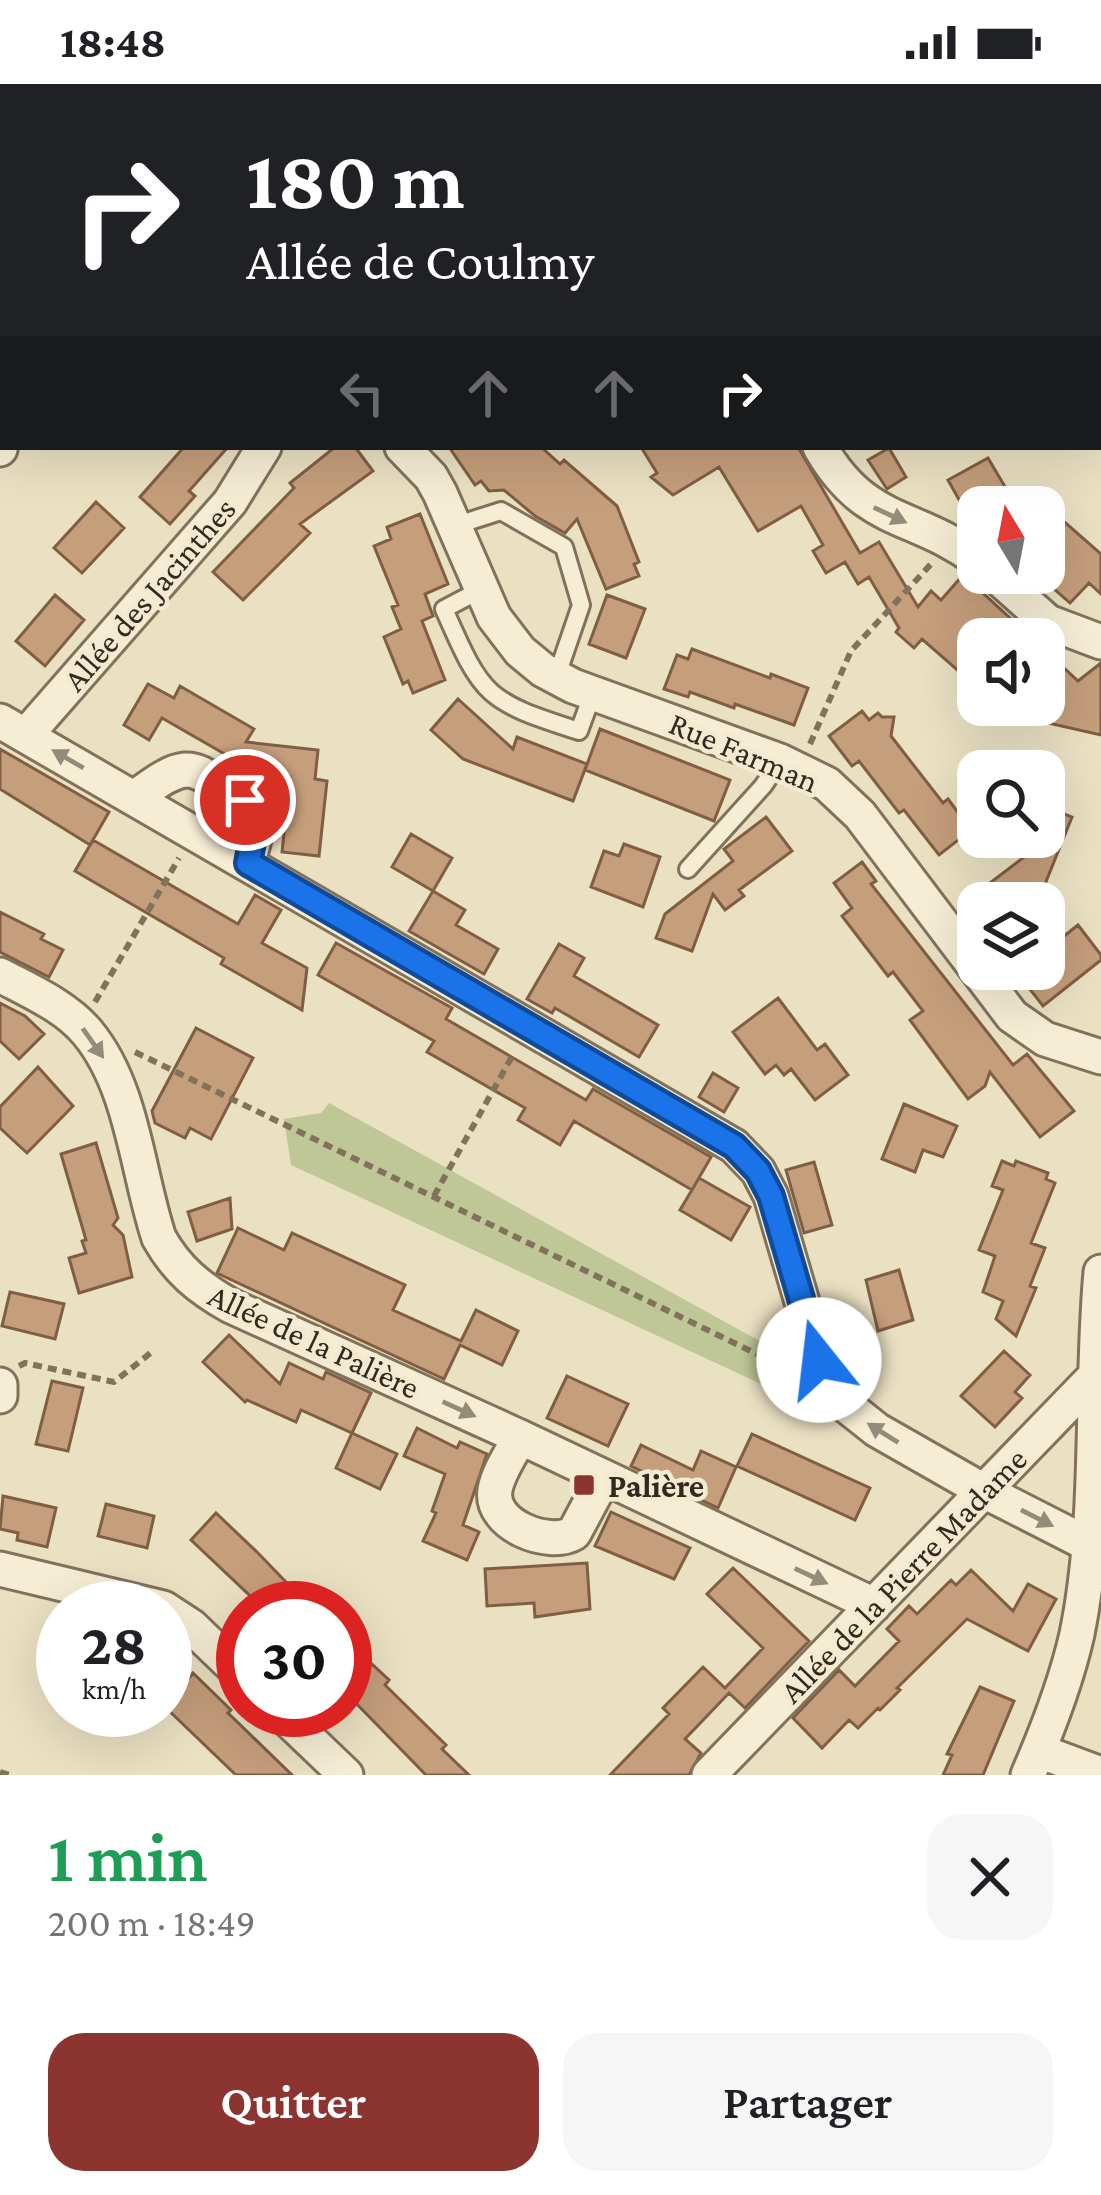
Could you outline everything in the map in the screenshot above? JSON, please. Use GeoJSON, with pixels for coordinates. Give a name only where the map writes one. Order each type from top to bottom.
{"type":"FeatureCollection","features":[{"type":"Feature","properties":{"kind":"street","name":"Allée des Jacinthes"},"geometry":{"type":"LineString","coordinates":[[13,728],[230,502],[262,450]]}},
{"type":"Feature","properties":{"kind":"street","name":"Rue Farman"},"geometry":{"type":"LineString","coordinates":[[404,450],[431,477],[508,638],[531,662],[592,693],[790,765],[826,784],[860,815],[1012,1016],[1045,1039],[1101,1057]]}},
{"type":"Feature","properties":{"kind":"street"},"geometry":{"type":"LineString","coordinates":[[822,450],[857,497],[957,547]]}},
{"type":"Feature","properties":{"kind":"street"},"geometry":{"type":"LineString","coordinates":[[1017,594],[1048,622],[1101,642]]}},
{"type":"Feature","properties":{"kind":"street"},"geometry":{"type":"LineString","coordinates":[[13,728],[714,1131],[758,1171],[771,1196],[819,1360],[833,1390],[878,1430],[1090,1545]]}},
{"type":"Feature","properties":{"kind":"street"},"geometry":{"type":"LineString","coordinates":[[134,798],[176,772],[200,772],[254,810],[248,863]]}},
{"type":"Feature","properties":{"kind":"street"},"geometry":{"type":"LineString","coordinates":[[0,975],[48,1002],[90,1038]]}},
{"type":"Feature","properties":{"kind":"street","name":"Allée de la Palière"},"geometry":{"type":"LineString","coordinates":[[90,1038],[119,1094],[159,1238],[193,1282],[231,1306],[874,1605]]}},
{"type":"Feature","properties":{"kind":"street"},"geometry":{"type":"LineString","coordinates":[[1101,1272],[1090,1545],[1077,1632],[1034,1763],[1101,1774]]}},
{"type":"Feature","properties":{"kind":"street","name":"Allée de la Pierre Madame"},"geometry":{"type":"LineString","coordinates":[[709,1775],[985,1492],[1098,1361]]}},
{"type":"Feature","properties":{"kind":"street"},"geometry":{"type":"LineString","coordinates":[[520,1437],[494,1492],[499,1513],[509,1522],[550,1540],[566,1538],[574,1533],[604,1477]]}},
{"type":"Feature","properties":{"kind":"street"},"geometry":{"type":"LineString","coordinates":[[0,1569],[50,1581]]}},
{"type":"Feature","properties":{"kind":"street"},"geometry":{"type":"LineString","coordinates":[[192,1627],[216,1650]]}},
{"type":"Feature","properties":{"kind":"street"},"geometry":{"type":"LineString","coordinates":[[306,1737],[346,1775]]}},
{"type":"Feature","properties":{"kind":"lane"},"geometry":{"type":"LineString","coordinates":[[454,526],[501,511],[564,547],[581,605],[556,678]]}},
{"type":"Feature","properties":{"kind":"lane"},"geometry":{"type":"LineString","coordinates":[[482,589],[445,609],[474,676],[510,709],[579,731],[592,693]]}},
{"type":"Feature","properties":{"kind":"lane"},"geometry":{"type":"LineString","coordinates":[[688,868],[763,786],[790,765]]}},
{"type":"Feature","properties":{"kind":"path"},"geometry":{"type":"LineString","coordinates":[[790,765],[851,651],[957,558]]}},
{"type":"Feature","properties":{"kind":"path"},"geometry":{"type":"LineString","coordinates":[[194,832],[90,1038],[137,1052],[833,1390]]}},
{"type":"Feature","properties":{"kind":"path"},"geometry":{"type":"LineString","coordinates":[[434,1196],[530,1026]]}},
{"type":"Feature","properties":{"kind":"path"},"geometry":{"type":"LineString","coordinates":[[4,1384],[25,1363],[114,1382],[153,1351]]}},
{"type":"Feature","properties":{"kind":"path"},"geometry":{"type":"LineString","coordinates":[[0,1772],[10,1775]]}},
{"type":"Feature","properties":{"kind":"green space"},"geometry":{"type":"Polygon","coordinates":[[[329,1103],[790,1358],[808,1406],[291,1165],[284,1119],[321,1113],[329,1103]]]}},
{"type":"Feature","properties":{"kind":"building"},"geometry":{"type":"Polygon","coordinates":[[[181,450],[225,450],[189,491],[195,496],[170,524],[140,497],[181,450]]]}},
{"type":"Feature","properties":{"kind":"building"},"geometry":{"type":"Polygon","coordinates":[[[331,450],[357,450],[373,471],[300,524],[310,533],[243,600],[213,572],[294,488],[290,483],[331,450]]]}},
{"type":"Feature","properties":{"kind":"building"},"geometry":{"type":"Polygon","coordinates":[[[451,450],[544,450],[560,464],[564,460],[617,506],[639,562],[634,564],[639,576],[606,589],[577,519],[565,533],[504,490],[489,491],[481,481],[475,485],[451,450]]]}},
{"type":"Feature","properties":{"kind":"building"},"geometry":{"type":"Polygon","coordinates":[[[643,450],[800,450],[860,553],[879,542],[918,607],[931,591],[941,600],[957,582],[957,594],[984,594],[1010,618],[957,618],[957,670],[922,639],[914,648],[896,632],[899,628],[869,577],[858,584],[845,562],[826,573],[813,551],[823,545],[801,506],[758,531],[719,467],[673,495],[651,477],[657,473],[643,450]]]}},
{"type":"Feature","properties":{"kind":"building"},"geometry":{"type":"Polygon","coordinates":[[[890,450],[906,477],[887,489],[868,460],[890,450]]]}},
{"type":"Feature","properties":{"kind":"building"},"geometry":{"type":"Polygon","coordinates":[[[988,458],[1005,486],[957,486],[957,496],[948,480],[988,458]]]}},
{"type":"Feature","properties":{"kind":"building"},"geometry":{"type":"Polygon","coordinates":[[[96,502],[124,528],[82,573],[54,548],[96,502]]]}},
{"type":"Feature","properties":{"kind":"building"},"geometry":{"type":"Polygon","coordinates":[[[420,514],[448,584],[425,594],[433,616],[422,621],[445,680],[413,693],[408,681],[403,684],[384,637],[401,629],[392,607],[398,605],[374,546],[391,539],[387,527],[420,514]]]}},
{"type":"Feature","properties":{"kind":"building"},"geometry":{"type":"Polygon","coordinates":[[[1065,522],[1101,554],[1101,594],[1089,583],[1070,603],[1060,594],[1065,594],[1065,522]]]}},
{"type":"Feature","properties":{"kind":"building"},"geometry":{"type":"Polygon","coordinates":[[[55,595],[84,620],[45,666],[16,641],[55,595]]]}},
{"type":"Feature","properties":{"kind":"building"},"geometry":{"type":"Polygon","coordinates":[[[607,595],[645,609],[626,658],[589,644],[607,595]]]}},
{"type":"Feature","properties":{"kind":"building"},"geometry":{"type":"Polygon","coordinates":[[[692,649],[808,688],[794,725],[735,704],[734,708],[690,692],[688,697],[664,689],[677,655],[688,659],[692,649]]]}},
{"type":"Feature","properties":{"kind":"building"},"geometry":{"type":"Polygon","coordinates":[[[1101,663],[1101,735],[1062,726],[1065,669],[1078,681],[1101,663]]]}},
{"type":"Feature","properties":{"kind":"building"},"geometry":{"type":"Polygon","coordinates":[[[148,684],[174,698],[180,686],[254,729],[246,742],[318,750],[315,779],[327,781],[319,856],[282,852],[290,777],[256,772],[162,718],[149,740],[124,725],[148,684]]]}},
{"type":"Feature","properties":{"kind":"building"},"geometry":{"type":"Polygon","coordinates":[[[458,699],[513,749],[517,737],[587,764],[573,801],[463,759],[431,730],[458,699]]]}},
{"type":"Feature","properties":{"kind":"building"},"geometry":{"type":"Polygon","coordinates":[[[862,711],[869,720],[878,713],[894,717],[891,736],[943,803],[948,799],[957,811],[957,841],[939,855],[859,761],[852,766],[829,736],[862,711]]]}},
{"type":"Feature","properties":{"kind":"building"},"geometry":{"type":"Polygon","coordinates":[[[600,729],[730,780],[714,821],[585,770],[600,729]]]}},
{"type":"Feature","properties":{"kind":"building"},"geometry":{"type":"Polygon","coordinates":[[[0,749],[109,812],[90,845],[0,789],[0,749]]]}},
{"type":"Feature","properties":{"kind":"building"},"geometry":{"type":"Polygon","coordinates":[[[766,817],[792,851],[739,890],[744,896],[725,910],[713,894],[692,951],[656,938],[665,914],[733,861],[724,849],[766,817]]]}},
{"type":"Feature","properties":{"kind":"building"},"geometry":{"type":"Polygon","coordinates":[[[411,834],[452,858],[433,891],[392,867],[411,834]]]}},
{"type":"Feature","properties":{"kind":"building"},"geometry":{"type":"Polygon","coordinates":[[[93,840],[238,924],[255,895],[281,910],[262,943],[307,968],[302,1010],[221,964],[224,958],[75,871],[93,840]]]}},
{"type":"Feature","properties":{"kind":"building"},"geometry":{"type":"Polygon","coordinates":[[[624,844],[660,857],[643,907],[591,887],[604,851],[619,856],[624,844]]]}},
{"type":"Feature","properties":{"kind":"building"},"geometry":{"type":"Polygon","coordinates":[[[1023,858],[1055,858],[1046,882],[991,882],[1023,858]]]}},
{"type":"Feature","properties":{"kind":"building"},"geometry":{"type":"Polygon","coordinates":[[[862,862],[876,881],[871,884],[1013,1065],[1027,1054],[1074,1111],[1040,1137],[990,1072],[985,1086],[968,1099],[910,1020],[923,1011],[893,972],[888,976],[842,916],[852,908],[834,883],[862,862]]]}},
{"type":"Feature","properties":{"kind":"building"},"geometry":{"type":"Polygon","coordinates":[[[433,891],[465,910],[456,925],[498,949],[484,974],[409,931],[433,891]]]}},
{"type":"Feature","properties":{"kind":"building"},"geometry":{"type":"Polygon","coordinates":[[[0,912],[44,934],[41,939],[63,950],[49,977],[0,952],[0,912]]]}},
{"type":"Feature","properties":{"kind":"building"},"geometry":{"type":"Polygon","coordinates":[[[1078,925],[1101,960],[1065,989],[1065,935],[1078,925]]]}},
{"type":"Feature","properties":{"kind":"building"},"geometry":{"type":"Polygon","coordinates":[[[336,943],[452,1008],[446,1019],[586,1100],[593,1089],[711,1157],[692,1190],[574,1121],[560,1145],[518,1120],[525,1108],[427,1052],[434,1041],[318,975],[336,943]]]}},
{"type":"Feature","properties":{"kind":"building"},"geometry":{"type":"Polygon","coordinates":[[[559,944],[584,958],[574,976],[658,1025],[639,1057],[555,1008],[552,1013],[527,999],[559,944]]]}},
{"type":"Feature","properties":{"kind":"building"},"geometry":{"type":"Polygon","coordinates":[[[1030,990],[1063,990],[1043,1006],[1030,990]]]}},
{"type":"Feature","properties":{"kind":"building"},"geometry":{"type":"Polygon","coordinates":[[[778,998],[817,1050],[825,1044],[848,1075],[815,1100],[791,1069],[784,1075],[776,1065],[765,1074],[733,1032],[778,998]]]}},
{"type":"Feature","properties":{"kind":"building"},"geometry":{"type":"Polygon","coordinates":[[[0,1003],[25,1016],[44,1034],[19,1059],[0,1041],[0,1003]]]}},
{"type":"Feature","properties":{"kind":"building"},"geometry":{"type":"Polygon","coordinates":[[[196,1028],[253,1058],[211,1139],[190,1128],[185,1138],[155,1123],[152,1111],[196,1028]]]}},
{"type":"Feature","properties":{"kind":"building"},"geometry":{"type":"Polygon","coordinates":[[[38,1067],[73,1106],[27,1153],[0,1128],[0,1107],[38,1067]]]}},
{"type":"Feature","properties":{"kind":"building"},"geometry":{"type":"Polygon","coordinates":[[[713,1073],[738,1088],[724,1112],[699,1097],[713,1073]]]}},
{"type":"Feature","properties":{"kind":"building"},"geometry":{"type":"Polygon","coordinates":[[[904,1104],[957,1126],[943,1157],[923,1150],[915,1172],[882,1159],[904,1104]]]}},
{"type":"Feature","properties":{"kind":"building"},"geometry":{"type":"Polygon","coordinates":[[[96,1143],[118,1218],[113,1225],[123,1235],[132,1277],[79,1293],[69,1258],[86,1253],[82,1241],[86,1240],[61,1154],[96,1143]]]}},
{"type":"Feature","properties":{"kind":"building"},"geometry":{"type":"Polygon","coordinates":[[[1002,1161],[1048,1173],[1046,1179],[1055,1183],[1031,1243],[1045,1248],[1030,1286],[1036,1288],[1016,1336],[996,1319],[1003,1301],[983,1292],[995,1256],[979,1250],[1003,1190],[992,1186],[1002,1161]]]}},
{"type":"Feature","properties":{"kind":"building"},"geometry":{"type":"Polygon","coordinates":[[[814,1162],[832,1225],[804,1233],[786,1170],[814,1162]]]}},
{"type":"Feature","properties":{"kind":"building"},"geometry":{"type":"Polygon","coordinates":[[[699,1178],[750,1207],[731,1240],[680,1210],[699,1178]]]}},
{"type":"Feature","properties":{"kind":"building"},"geometry":{"type":"Polygon","coordinates":[[[230,1198],[232,1229],[197,1241],[188,1212],[230,1198]]]}},
{"type":"Feature","properties":{"kind":"building"},"geometry":{"type":"Polygon","coordinates":[[[238,1228],[284,1250],[292,1233],[405,1285],[393,1310],[461,1341],[476,1310],[518,1331],[502,1365],[460,1345],[444,1379],[217,1273],[238,1228]]]}},
{"type":"Feature","properties":{"kind":"building"},"geometry":{"type":"Polygon","coordinates":[[[899,1270],[913,1320],[878,1331],[866,1280],[899,1270]]]}},
{"type":"Feature","properties":{"kind":"building"},"geometry":{"type":"Polygon","coordinates":[[[10,1292],[64,1304],[55,1339],[2,1326],[10,1292]]]}},
{"type":"Feature","properties":{"kind":"building"},"geometry":{"type":"Polygon","coordinates":[[[229,1335],[280,1384],[289,1363],[323,1379],[326,1372],[371,1393],[352,1433],[301,1410],[296,1422],[245,1402],[203,1362],[229,1335]]]}},
{"type":"Feature","properties":{"kind":"building"},"geometry":{"type":"Polygon","coordinates":[[[1004,1351],[1030,1375],[1015,1392],[1022,1398],[995,1427],[961,1396],[1004,1351]]]}},
{"type":"Feature","properties":{"kind":"building"},"geometry":{"type":"Polygon","coordinates":[[[567,1376],[628,1404],[608,1446],[547,1418],[567,1376]]]}},
{"type":"Feature","properties":{"kind":"building"},"geometry":{"type":"Polygon","coordinates":[[[52,1381],[83,1388],[68,1451],[36,1444],[52,1381]]]}},
{"type":"Feature","properties":{"kind":"building"},"geometry":{"type":"Polygon","coordinates":[[[417,1428],[457,1448],[460,1442],[487,1454],[463,1525],[479,1532],[467,1560],[423,1541],[436,1513],[432,1511],[445,1474],[404,1456],[417,1428]]]}},
{"type":"Feature","properties":{"kind":"building"},"geometry":{"type":"Polygon","coordinates":[[[352,1433],[397,1454],[380,1489],[336,1468],[352,1433]]]}},
{"type":"Feature","properties":{"kind":"building"},"geometry":{"type":"Polygon","coordinates":[[[752,1434],[870,1488],[855,1520],[737,1466],[752,1434]]]}},
{"type":"Feature","properties":{"kind":"building"},"geometry":{"type":"Polygon","coordinates":[[[641,1445],[693,1470],[701,1451],[736,1467],[718,1508],[631,1466],[641,1445]]]}},
{"type":"Feature","properties":{"kind":"building"},"geometry":{"type":"Polygon","coordinates":[[[3,1496],[56,1508],[47,1547],[17,1540],[18,1533],[0,1529],[3,1496]]]}},
{"type":"Feature","properties":{"kind":"building"},"geometry":{"type":"Polygon","coordinates":[[[106,1504],[154,1516],[147,1548],[98,1536],[106,1504]]]}},
{"type":"Feature","properties":{"kind":"building"},"geometry":{"type":"Polygon","coordinates":[[[611,1512],[690,1548],[674,1579],[595,1546],[611,1512]]]}},
{"type":"Feature","properties":{"kind":"building"},"geometry":{"type":"Polygon","coordinates":[[[216,1513],[285,1581],[234,1581],[191,1540],[216,1513]]]}},
{"type":"Feature","properties":{"kind":"building"},"geometry":{"type":"Polygon","coordinates":[[[587,1563],[590,1609],[535,1617],[534,1603],[487,1606],[485,1569],[587,1563]]]}},
{"type":"Feature","properties":{"kind":"building"},"geometry":{"type":"Polygon","coordinates":[[[733,1568],[809,1641],[745,1708],[729,1693],[685,1739],[701,1753],[689,1775],[610,1775],[669,1714],[663,1708],[703,1667],[725,1688],[763,1648],[707,1594],[733,1568]]]}},
{"type":"Feature","properties":{"kind":"building"},"geometry":{"type":"Polygon","coordinates":[[[971,1570],[1013,1611],[1028,1584],[1056,1599],[1028,1651],[967,1619],[880,1710],[858,1728],[849,1720],[822,1748],[793,1718],[839,1670],[855,1686],[899,1641],[887,1629],[909,1606],[917,1614],[951,1580],[956,1585],[971,1570]]]}},
{"type":"Feature","properties":{"kind":"building"},"geometry":{"type":"Polygon","coordinates":[[[372,1664],[389,1680],[385,1685],[446,1745],[442,1749],[469,1775],[426,1775],[372,1720],[372,1664]]]}},
{"type":"Feature","properties":{"kind":"building"},"geometry":{"type":"Polygon","coordinates":[[[192,1674],[216,1695],[216,1737],[253,1737],[292,1775],[236,1775],[192,1733],[192,1674]]]}},
{"type":"Feature","properties":{"kind":"building"},"geometry":{"type":"Polygon","coordinates":[[[980,1687],[1014,1701],[983,1775],[943,1775],[952,1755],[947,1754],[980,1687]]]}},
{"type":"Feature","properties":{"kind":"place","name":"Palière"},"geometry":{"type":"Point","coordinates":[584,1485]}},
{"type":"Feature","properties":{"kind":"route"},"geometry":{"type":"LineString","coordinates":[[245,800],[256,822],[248,863],[734,1146],[758,1171],[771,1196],[819,1360]]}}]}
